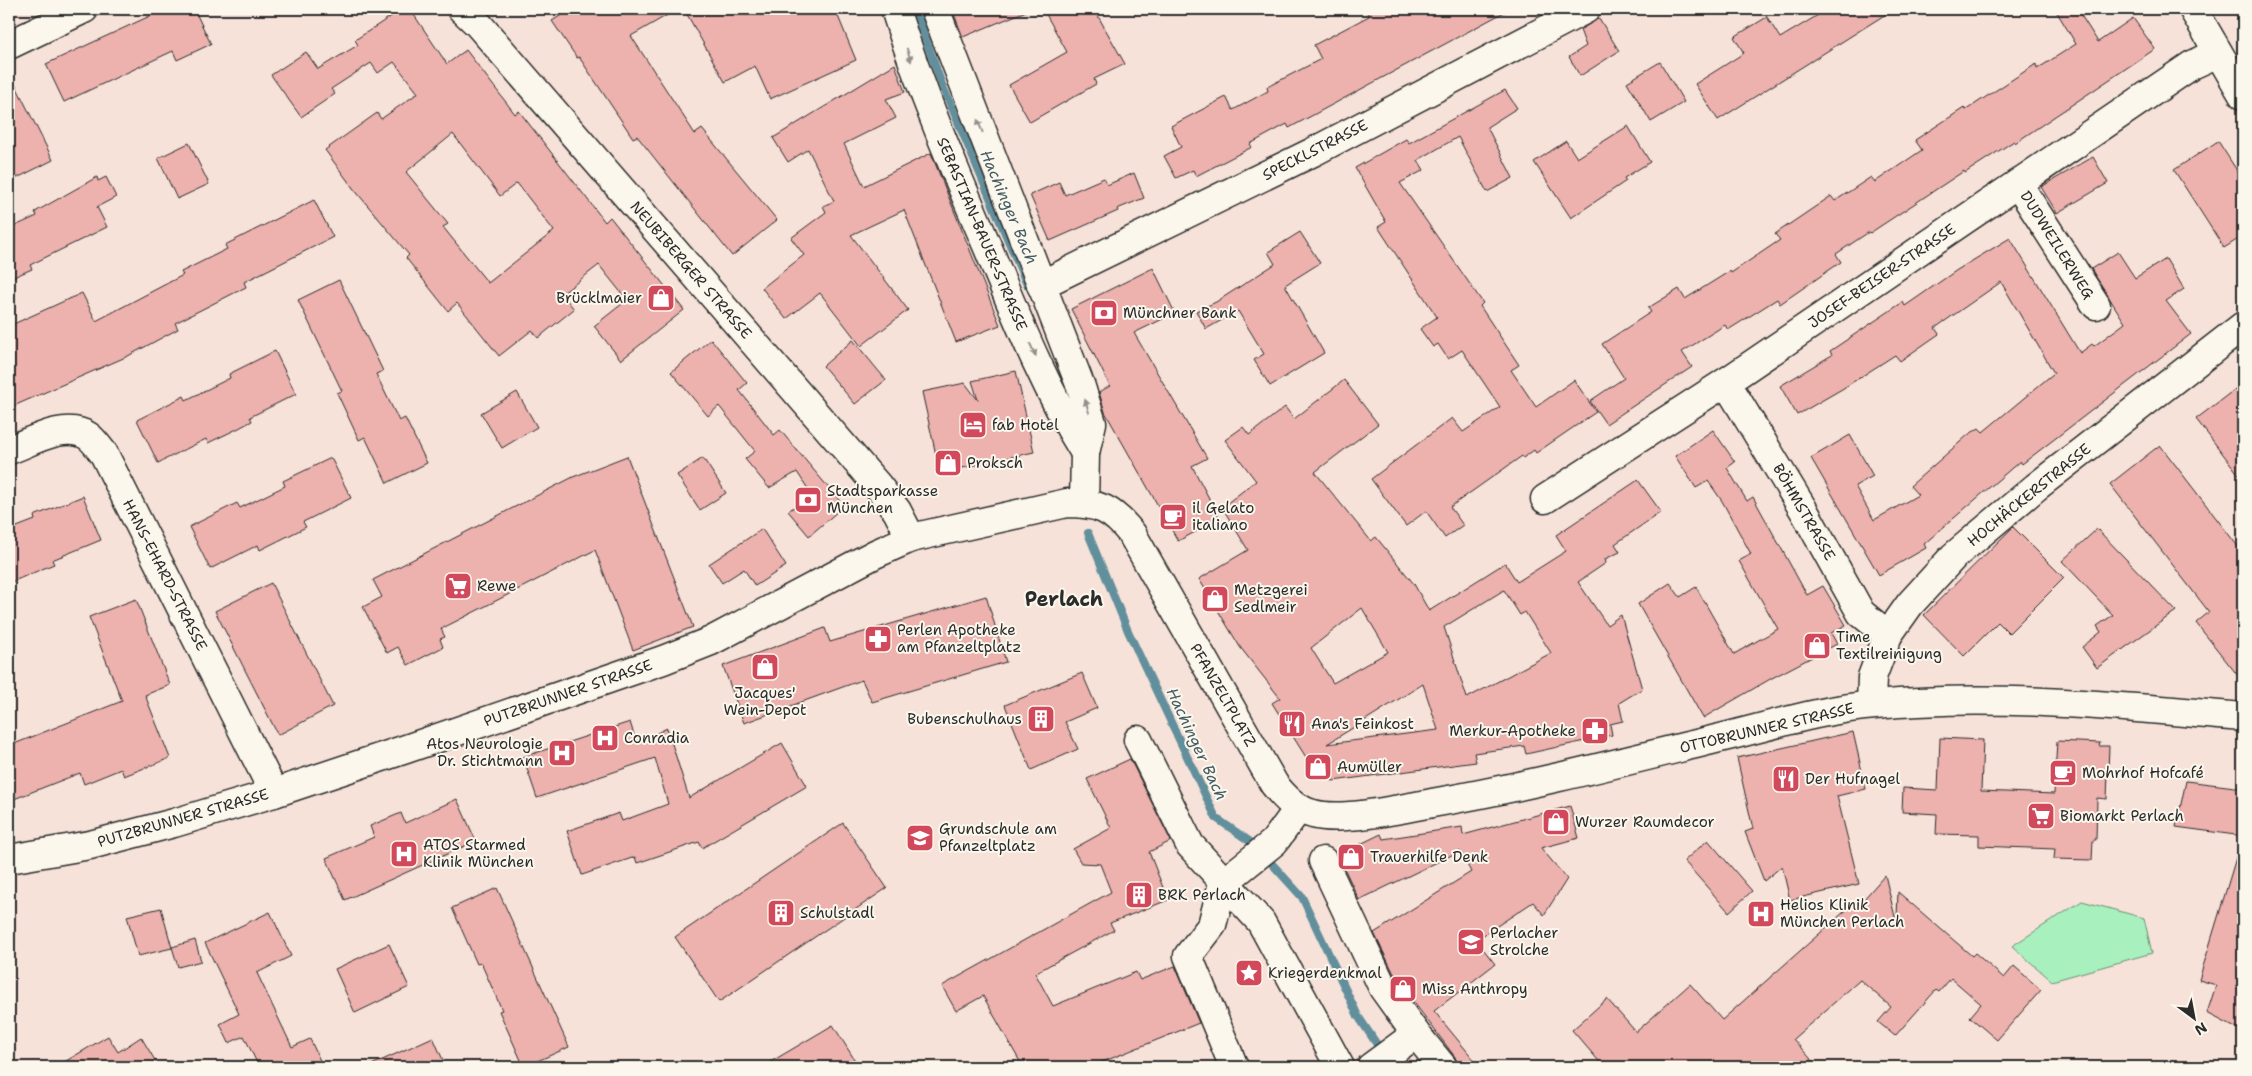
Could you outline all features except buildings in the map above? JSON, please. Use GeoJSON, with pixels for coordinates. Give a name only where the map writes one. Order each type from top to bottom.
{"type":"FeatureCollection","features":[{"type":"Feature","properties":{"kind":"street"},"geometry":{"type":"LineString","coordinates":[[9,45],[84,9]]}},
{"type":"Feature","properties":{"kind":"street","name":"NEUBIBERGER STRASSE"},"geometry":{"type":"LineString","coordinates":[[462,9],[478,24],[878,486],[897,511],[911,538]]}},
{"type":"Feature","properties":{"kind":"street","name":"SEBASTIAN-BAUER-STRASSE"},"geometry":{"type":"LineString","coordinates":[[895,9],[931,114],[1010,301],[1055,399],[1085,453]]}},
{"type":"Feature","properties":{"kind":"street"},"geometry":{"type":"LineString","coordinates":[[935,9],[1081,387],[1092,423],[1085,453],[1084,503]]}},
{"type":"Feature","properties":{"kind":"street"},"geometry":{"type":"LineString","coordinates":[[2193,9],[2243,95]]}},
{"type":"Feature","properties":{"kind":"street","name":"SPECKLSTRASSE"},"geometry":{"type":"LineString","coordinates":[[1041,286],[1314,152],[1574,12]]}},
{"type":"Feature","properties":{"kind":"street","name":"JOSEF-BEISER-STRASSE"},"geometry":{"type":"LineString","coordinates":[[1545,498],[1726,382],[2192,65],[2218,52]]}},
{"type":"Feature","properties":{"kind":"street","name":"DUDWEILERWEG"},"geometry":{"type":"LineString","coordinates":[[2018,184],[2096,305]]}},
{"type":"Feature","properties":{"kind":"street","name":"HOCHÄCKERSTRASSE"},"geometry":{"type":"LineString","coordinates":[[1871,705],[1872,677],[1888,635],[1910,604],[1954,556],[1994,521],[2243,326]]}},
{"type":"Feature","properties":{"kind":"street","name":"BÖHMSTRASSE"},"geometry":{"type":"LineString","coordinates":[[1726,382],[1803,509],[1861,613],[1888,635]]}},
{"type":"Feature","properties":{"kind":"street","name":"HANS-EHARD-STRASSE"},"geometry":{"type":"LineString","coordinates":[[9,450],[58,432],[71,430],[88,436],[104,454],[274,793]]}},
{"type":"Feature","properties":{"kind":"street","name":"PUTZBRUNNER STRASSE"},"geometry":{"type":"LineString","coordinates":[[9,859],[90,845],[174,823],[274,793],[667,659],[711,641],[875,554],[911,538],[1042,507],[1067,503],[1084,503]]}},
{"type":"Feature","properties":{"kind":"street","name":"PFANZELTPLATZ"},"geometry":{"type":"LineString","coordinates":[[1084,503],[1110,511],[1132,534],[1270,778],[1284,797],[1299,808]]}},
{"type":"Feature","properties":{"kind":"street","name":"OTTOBRUNNER STRASSE"},"geometry":{"type":"LineString","coordinates":[[1299,808],[1314,815],[1345,816],[1476,796],[1572,775],[1757,728],[1871,705],[1931,700],[2022,700],[2243,716]]}},
{"type":"Feature","properties":{"kind":"street"},"geometry":{"type":"LineString","coordinates":[[1138,740],[1190,845],[1261,922],[1340,1067]]}},
{"type":"Feature","properties":{"kind":"street"},"geometry":{"type":"LineString","coordinates":[[1234,1067],[1188,956],[1212,925],[1223,882],[1245,867],[1274,842],[1299,808]]}},
{"type":"Feature","properties":{"kind":"street"},"geometry":{"type":"LineString","coordinates":[[1323,861],[1407,1041],[1443,1067]]}},
{"type":"Feature","properties":{"kind":"street"},"geometry":{"type":"LineString","coordinates":[[1371,1067],[1407,1041]]}},
{"type":"Feature","properties":{"kind":"green space"},"geometry":{"type":"Polygon","coordinates":[[[2082,901],[2144,918],[2152,953],[2052,981],[2012,946],[2082,901]]]}},
{"type":"Feature","properties":{"kind":"waterway","name":"Hachinger Bach"},"geometry":{"type":"LineString","coordinates":[[915,9],[941,82],[1027,285]]}},
{"type":"Feature","properties":{"kind":"waterway","name":"Hachinger Bach"},"geometry":{"type":"LineString","coordinates":[[1088,533],[1128,631],[1216,818],[1255,845],[1302,897],[1358,1016],[1376,1043],[1397,1067]]}},
{"type":"Feature","properties":{"kind":"place","name":"Brücklmaier"},"geometry":{"type":"Point","coordinates":[661,298]}},
{"type":"Feature","properties":{"kind":"place","name":"Münchner Bank"},"geometry":{"type":"Point","coordinates":[1104,313]}},
{"type":"Feature","properties":{"kind":"place","name":"fab Hotel"},"geometry":{"type":"Point","coordinates":[973,425]}},
{"type":"Feature","properties":{"kind":"place","name":"Proksch"},"geometry":{"type":"Point","coordinates":[948,463]}},
{"type":"Feature","properties":{"kind":"place","name":"Stadtsparkasse München"},"geometry":{"type":"Point","coordinates":[808,500]}},
{"type":"Feature","properties":{"kind":"place","name":"il Gelato italiano"},"geometry":{"type":"Point","coordinates":[1173,517]}},
{"type":"Feature","properties":{"kind":"place","name":"Rewe"},"geometry":{"type":"Point","coordinates":[458,586]}},
{"type":"Feature","properties":{"kind":"place","name":"Metzgerei Sedlmeir"},"geometry":{"type":"Point","coordinates":[1215,599]}},
{"type":"Feature","properties":{"kind":"place","name":"Perlen Apotheke am Pfanzeltplatz"},"geometry":{"type":"Point","coordinates":[878,639]}},
{"type":"Feature","properties":{"kind":"place","name":"Time Textilreinigung"},"geometry":{"type":"Point","coordinates":[1817,646]}},
{"type":"Feature","properties":{"kind":"place","name":"Jacques' Wein-Depot"},"geometry":{"type":"Point","coordinates":[765,667]}},
{"type":"Feature","properties":{"kind":"place","name":"Bubenschulhaus"},"geometry":{"type":"Point","coordinates":[1041,719]}},
{"type":"Feature","properties":{"kind":"place","name":"Ana's Feinkost"},"geometry":{"type":"Point","coordinates":[1292,724]}},
{"type":"Feature","properties":{"kind":"place","name":"Merkur-Apotheke"},"geometry":{"type":"Point","coordinates":[1595,731]}},
{"type":"Feature","properties":{"kind":"place","name":"Conradia"},"geometry":{"type":"Point","coordinates":[605,738]}},
{"type":"Feature","properties":{"kind":"place","name":"Atos Neurologie Dr. Stichtmann"},"geometry":{"type":"Point","coordinates":[562,753]}},
{"type":"Feature","properties":{"kind":"place","name":"Aumüller"},"geometry":{"type":"Point","coordinates":[1318,767]}},
{"type":"Feature","properties":{"kind":"place","name":"Mohrhof Hofcafé"},"geometry":{"type":"Point","coordinates":[2063,773]}},
{"type":"Feature","properties":{"kind":"place","name":"Der Hufnagel"},"geometry":{"type":"Point","coordinates":[1786,779]}},
{"type":"Feature","properties":{"kind":"place","name":"Biomarkt Perlach"},"geometry":{"type":"Point","coordinates":[2041,816]}},
{"type":"Feature","properties":{"kind":"place","name":"Wurzer Raumdecor"},"geometry":{"type":"Point","coordinates":[1556,822]}},
{"type":"Feature","properties":{"kind":"place","name":"Grundschule am Pfanzeltplatz"},"geometry":{"type":"Point","coordinates":[920,838]}},
{"type":"Feature","properties":{"kind":"place","name":"ATOS Starmed Klinik München"},"geometry":{"type":"Point","coordinates":[404,854]}},
{"type":"Feature","properties":{"kind":"place","name":"Trauerhilfe Denk"},"geometry":{"type":"Point","coordinates":[1351,857]}},
{"type":"Feature","properties":{"kind":"place","name":"BRK Perlach"},"geometry":{"type":"Point","coordinates":[1139,895]}},
{"type":"Feature","properties":{"kind":"place","name":"Schulstadl"},"geometry":{"type":"Point","coordinates":[781,913]}},
{"type":"Feature","properties":{"kind":"place","name":"Helios Klinik München Perlach"},"geometry":{"type":"Point","coordinates":[1761,914]}},
{"type":"Feature","properties":{"kind":"place","name":"Perlacher Strolche"},"geometry":{"type":"Point","coordinates":[1471,942]}},
{"type":"Feature","properties":{"kind":"place","name":"Kriegerdenkmal"},"geometry":{"type":"Point","coordinates":[1249,973]}},
{"type":"Feature","properties":{"kind":"place","name":"Miss Anthropy"},"geometry":{"type":"Point","coordinates":[1403,989]}},
{"type":"Feature","properties":{"kind":"district","name":"Perlach"},"geometry":{"type":"Point","coordinates":[1064,599]}}]}
